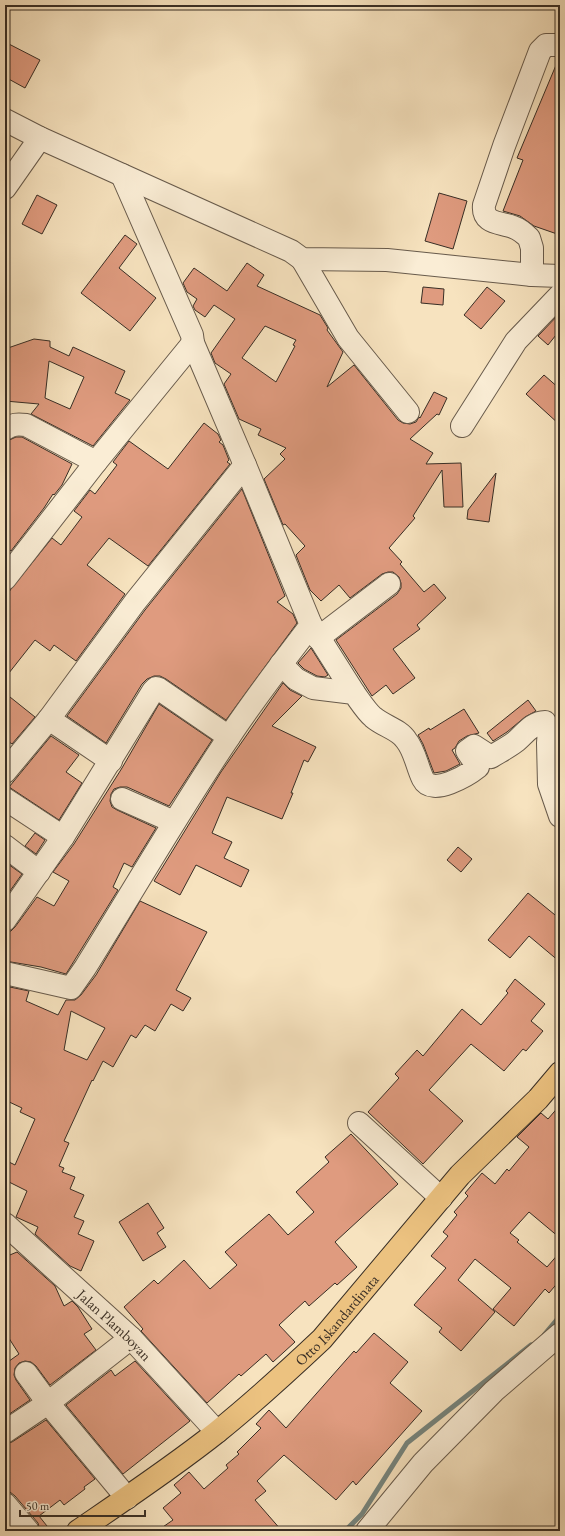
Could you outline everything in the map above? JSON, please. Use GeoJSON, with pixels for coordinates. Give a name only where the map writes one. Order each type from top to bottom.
{"type":"FeatureCollection","features":[{"type":"Feature","properties":{"kind":"main road","name":"Otto Iskandardinata"},"geometry":{"type":"LineString","coordinates":[[78,1531],[127,1498],[217,1432],[322,1339],[460,1175],[538,1099],[560,1073]]}},
{"type":"Feature","properties":{"kind":"street"},"geometry":{"type":"LineString","coordinates":[[532,274],[532,248],[529,238],[514,227],[490,220],[484,213],[484,205],[504,146],[540,51],[546,45],[560,45]]}},
{"type":"Feature","properties":{"kind":"street"},"geometry":{"type":"LineString","coordinates":[[5,120],[40,138],[291,251],[302,259],[348,338],[408,412]]}},
{"type":"Feature","properties":{"kind":"street"},"geometry":{"type":"LineString","coordinates":[[5,188],[40,138]]}},
{"type":"Feature","properties":{"kind":"street"},"geometry":{"type":"LineString","coordinates":[[122,175],[192,335],[193,343],[314,632],[354,693],[373,717],[399,733],[406,740],[424,781],[431,786],[440,786],[472,772],[478,767],[467,751],[474,746],[491,757],[515,742],[526,731],[540,722],[545,722],[549,729],[549,784],[560,816]]}},
{"type":"Feature","properties":{"kind":"street"},"geometry":{"type":"LineString","coordinates":[[302,259],[386,260],[560,276]]}},
{"type":"Feature","properties":{"kind":"street"},"geometry":{"type":"LineString","coordinates":[[462,426],[516,341],[560,295]]}},
{"type":"Feature","properties":{"kind":"street"},"geometry":{"type":"LineString","coordinates":[[5,579],[96,462],[193,343]]}},
{"type":"Feature","properties":{"kind":"street"},"geometry":{"type":"LineString","coordinates":[[5,429],[9,426],[17,424],[26,425],[96,462]]}},
{"type":"Feature","properties":{"kind":"street"},"geometry":{"type":"LineString","coordinates":[[5,772],[49,719],[135,602],[245,465]]}},
{"type":"Feature","properties":{"kind":"street"},"geometry":{"type":"LineString","coordinates":[[5,973],[71,988],[115,921],[174,822],[229,737],[281,664],[314,632],[390,584]]}},
{"type":"Feature","properties":{"kind":"street"},"geometry":{"type":"LineString","coordinates":[[281,664],[296,679],[313,688],[354,693]]}},
{"type":"Feature","properties":{"kind":"street"},"geometry":{"type":"LineString","coordinates":[[5,920],[63,837],[156,688],[229,737]]}},
{"type":"Feature","properties":{"kind":"street"},"geometry":{"type":"LineString","coordinates":[[49,719],[111,761]]}},
{"type":"Feature","properties":{"kind":"street"},"geometry":{"type":"LineString","coordinates":[[5,799],[63,837]]}},
{"type":"Feature","properties":{"kind":"street"},"geometry":{"type":"LineString","coordinates":[[122,799],[174,822]]}},
{"type":"Feature","properties":{"kind":"street"},"geometry":{"type":"LineString","coordinates":[[5,846],[39,872]]}},
{"type":"Feature","properties":{"kind":"street"},"geometry":{"type":"LineString","coordinates":[[359,1123],[441,1198]]}},
{"type":"Feature","properties":{"kind":"street","name":"Jalan Plamboyan"},"geometry":{"type":"LineString","coordinates":[[5,1224],[130,1338],[217,1432]]}},
{"type":"Feature","properties":{"kind":"street"},"geometry":{"type":"LineString","coordinates":[[367,1531],[423,1463],[494,1391],[560,1334]]}},
{"type":"Feature","properties":{"kind":"street"},"geometry":{"type":"LineString","coordinates":[[5,1432],[48,1402],[130,1338]]}},
{"type":"Feature","properties":{"kind":"street"},"geometry":{"type":"LineString","coordinates":[[26,1373],[127,1498]]}},
{"type":"Feature","properties":{"kind":"street"},"geometry":{"type":"LineString","coordinates":[[5,1504],[28,1531]]}},
{"type":"Feature","properties":{"kind":"building"},"geometry":{"type":"Polygon","coordinates":[[[5,42],[40,60],[25,88],[5,77],[5,42]]]}},
{"type":"Feature","properties":{"kind":"building"},"geometry":{"type":"Polygon","coordinates":[[[559,58],[560,235],[534,226],[520,216],[503,211],[523,160],[517,158],[559,58]]]}},
{"type":"Feature","properties":{"kind":"building"},"geometry":{"type":"Polygon","coordinates":[[[439,193],[467,201],[453,249],[425,241],[439,193]]]}},
{"type":"Feature","properties":{"kind":"building"},"geometry":{"type":"Polygon","coordinates":[[[37,195],[57,205],[42,234],[22,224],[37,195]]]}},
{"type":"Feature","properties":{"kind":"building"},"geometry":{"type":"Polygon","coordinates":[[[125,235],[137,244],[119,268],[156,298],[130,331],[81,293],[125,235]]]}},
{"type":"Feature","properties":{"kind":"building"},"geometry":{"type":"Polygon","coordinates":[[[247,263],[264,275],[257,286],[320,315],[328,328],[327,330],[343,352],[327,387],[354,365],[398,420],[403,423],[410,424],[416,422],[419,417],[420,418],[434,392],[447,398],[439,415],[437,414],[410,439],[433,453],[426,464],[461,463],[463,507],[444,507],[442,470],[413,516],[415,518],[389,548],[402,562],[400,564],[424,592],[434,584],[446,598],[417,625],[420,629],[393,649],[415,678],[393,694],[386,685],[372,696],[336,640],[397,594],[401,588],[399,577],[393,572],[382,574],[350,598],[339,585],[321,601],[310,590],[296,555],[305,546],[285,524],[283,525],[264,479],[285,459],[280,454],[286,448],[258,435],[261,429],[239,419],[224,384],[231,374],[215,363],[211,353],[235,319],[214,305],[205,317],[195,310],[193,306],[197,299],[187,292],[183,283],[194,268],[227,291],[247,263]],[[265,326],[242,358],[276,382],[295,346],[293,345],[296,340],[265,326]]]}},
{"type":"Feature","properties":{"kind":"building"},"geometry":{"type":"Polygon","coordinates":[[[423,287],[444,289],[443,305],[421,303],[423,287]]]}},
{"type":"Feature","properties":{"kind":"building"},"geometry":{"type":"Polygon","coordinates":[[[487,287],[505,301],[481,329],[464,315],[487,287]]]}},
{"type":"Feature","properties":{"kind":"building"},"geometry":{"type":"Polygon","coordinates":[[[560,313],[560,330],[548,345],[538,336],[560,313]]]}},
{"type":"Feature","properties":{"kind":"building"},"geometry":{"type":"Polygon","coordinates":[[[34,339],[50,341],[50,347],[69,356],[73,347],[125,371],[115,393],[130,400],[93,446],[31,414],[39,404],[5,401],[5,349],[34,339]],[[49,361],[45,398],[70,409],[84,377],[49,361]]]}},
{"type":"Feature","properties":{"kind":"building"},"geometry":{"type":"Polygon","coordinates":[[[544,375],[560,389],[560,425],[526,394],[544,375]]]}},
{"type":"Feature","properties":{"kind":"building"},"geometry":{"type":"Polygon","coordinates":[[[204,423],[218,434],[221,440],[219,442],[223,445],[229,460],[227,462],[230,464],[148,566],[109,538],[87,565],[125,594],[76,661],[54,645],[50,651],[35,640],[5,678],[5,598],[11,589],[52,538],[61,545],[82,517],[74,511],[90,490],[95,494],[117,465],[113,462],[129,441],[168,469],[204,423]]]}},
{"type":"Feature","properties":{"kind":"building"},"geometry":{"type":"Polygon","coordinates":[[[16,437],[22,437],[72,464],[62,485],[54,495],[53,494],[11,551],[5,547],[5,442],[16,437]]]}},
{"type":"Feature","properties":{"kind":"building"},"geometry":{"type":"Polygon","coordinates":[[[496,473],[489,522],[467,519],[468,510],[496,473]]]}},
{"type":"Feature","properties":{"kind":"building"},"geometry":{"type":"Polygon","coordinates":[[[242,489],[285,596],[277,602],[293,614],[297,623],[226,720],[166,679],[160,676],[154,676],[147,679],[142,684],[106,743],[67,716],[145,610],[242,489]]]}},
{"type":"Feature","properties":{"kind":"building"},"geometry":{"type":"Polygon","coordinates":[[[311,648],[328,675],[325,677],[317,676],[304,669],[298,663],[311,648]]]}},
{"type":"Feature","properties":{"kind":"building"},"geometry":{"type":"Polygon","coordinates":[[[283,683],[290,690],[302,696],[272,726],[316,747],[308,762],[304,760],[291,793],[293,793],[282,819],[227,797],[212,833],[232,842],[224,858],[249,870],[241,887],[196,865],[180,895],[154,881],[221,772],[283,683]]]}},
{"type":"Feature","properties":{"kind":"building"},"geometry":{"type":"Polygon","coordinates":[[[5,693],[35,717],[12,744],[5,739],[5,693]]]}},
{"type":"Feature","properties":{"kind":"building"},"geometry":{"type":"Polygon","coordinates":[[[528,700],[536,711],[525,717],[493,741],[487,733],[528,700]]]}},
{"type":"Feature","properties":{"kind":"building"},"geometry":{"type":"Polygon","coordinates":[[[159,704],[212,740],[169,806],[127,787],[114,789],[111,794],[110,801],[112,807],[156,828],[132,867],[124,863],[113,887],[118,890],[66,974],[41,967],[5,961],[5,932],[11,931],[15,927],[37,897],[54,906],[69,881],[53,872],[74,844],[122,768],[159,704]]]}},
{"type":"Feature","properties":{"kind":"building"},"geometry":{"type":"Polygon","coordinates":[[[464,709],[479,733],[467,736],[459,741],[452,750],[460,764],[446,771],[434,773],[418,735],[429,728],[430,730],[464,709]]]}},
{"type":"Feature","properties":{"kind":"building"},"geometry":{"type":"Polygon","coordinates":[[[51,736],[79,755],[66,772],[82,783],[59,820],[9,787],[51,736]]]}},
{"type":"Feature","properties":{"kind":"building"},"geometry":{"type":"Polygon","coordinates":[[[35,833],[45,840],[36,854],[25,846],[35,833]]]}},
{"type":"Feature","properties":{"kind":"building"},"geometry":{"type":"Polygon","coordinates":[[[458,847],[472,859],[461,872],[447,860],[458,847]]]}},
{"type":"Feature","properties":{"kind":"building"},"geometry":{"type":"Polygon","coordinates":[[[5,862],[22,874],[5,898],[5,862]]]}},
{"type":"Feature","properties":{"kind":"building"},"geometry":{"type":"Polygon","coordinates":[[[528,893],[560,919],[560,962],[529,936],[510,958],[488,940],[528,893]]]}},
{"type":"Feature","properties":{"kind":"building"},"geometry":{"type":"Polygon","coordinates":[[[140,901],[207,932],[176,990],[191,998],[183,1011],[171,1004],[155,1031],[145,1025],[136,1038],[131,1035],[113,1067],[103,1061],[93,1081],[92,1080],[64,1141],[69,1143],[59,1166],[64,1168],[62,1172],[75,1177],[70,1189],[84,1195],[74,1217],[84,1221],[78,1234],[94,1241],[81,1271],[70,1266],[35,1234],[38,1227],[16,1217],[27,1191],[5,1180],[5,1160],[15,1165],[35,1119],[20,1112],[22,1108],[5,1100],[5,986],[29,991],[26,1001],[58,1015],[66,1000],[75,1000],[81,995],[96,975],[140,901]],[[71,1011],[64,1050],[87,1060],[105,1028],[71,1011]]]}},
{"type":"Feature","properties":{"kind":"building"},"geometry":{"type":"Polygon","coordinates":[[[515,979],[545,1004],[531,1021],[543,1031],[526,1051],[523,1049],[504,1071],[471,1044],[429,1090],[463,1121],[423,1164],[368,1112],[399,1078],[395,1074],[417,1050],[423,1056],[462,1009],[481,1025],[508,993],[506,991],[515,979]]]}},
{"type":"Feature","properties":{"kind":"building"},"geometry":{"type":"Polygon","coordinates":[[[560,1105],[560,1238],[529,1212],[510,1233],[519,1240],[517,1242],[547,1267],[560,1252],[560,1280],[549,1293],[545,1289],[514,1326],[493,1309],[511,1288],[475,1259],[458,1280],[495,1312],[461,1351],[439,1332],[442,1328],[414,1305],[446,1268],[431,1256],[448,1236],[443,1232],[457,1215],[454,1212],[468,1196],[465,1193],[482,1173],[495,1184],[507,1169],[509,1171],[529,1147],[517,1137],[541,1113],[548,1119],[560,1105]]]}},
{"type":"Feature","properties":{"kind":"building"},"geometry":{"type":"Polygon","coordinates":[[[351,1134],[398,1184],[335,1242],[357,1267],[337,1285],[335,1283],[309,1306],[305,1301],[279,1325],[295,1342],[273,1362],[266,1354],[241,1376],[239,1374],[207,1403],[141,1331],[143,1329],[124,1307],[154,1280],[158,1284],[184,1260],[210,1289],[237,1265],[225,1252],[269,1214],[288,1235],[314,1212],[296,1192],[329,1162],[325,1157],[351,1134]]]}},
{"type":"Feature","properties":{"kind":"building"},"geometry":{"type":"Polygon","coordinates":[[[148,1203],[164,1228],[157,1233],[166,1247],[143,1261],[119,1222],[148,1203]]]}},
{"type":"Feature","properties":{"kind":"building"},"geometry":{"type":"Polygon","coordinates":[[[17,1252],[55,1286],[64,1306],[72,1301],[78,1307],[92,1329],[84,1334],[96,1350],[50,1385],[36,1366],[31,1362],[25,1361],[19,1363],[15,1368],[14,1375],[30,1400],[5,1417],[5,1364],[19,1354],[5,1332],[5,1257],[17,1252]]]}},
{"type":"Feature","properties":{"kind":"building"},"geometry":{"type":"Polygon","coordinates":[[[374,1333],[408,1362],[390,1383],[422,1411],[356,1485],[353,1481],[336,1500],[284,1455],[257,1481],[266,1491],[255,1500],[282,1531],[157,1531],[173,1520],[163,1508],[181,1493],[174,1485],[189,1472],[204,1489],[228,1468],[226,1465],[239,1454],[237,1452],[261,1428],[256,1424],[269,1410],[286,1428],[354,1351],[356,1353],[374,1333]]]}},
{"type":"Feature","properties":{"kind":"building"},"geometry":{"type":"Polygon","coordinates":[[[135,1361],[190,1421],[123,1474],[66,1405],[111,1370],[115,1376],[135,1361]]]}},
{"type":"Feature","properties":{"kind":"building"},"geometry":{"type":"Polygon","coordinates":[[[46,1420],[95,1479],[84,1487],[85,1489],[64,1505],[60,1500],[39,1516],[51,1531],[40,1531],[38,1523],[15,1496],[10,1492],[5,1492],[5,1444],[12,1442],[46,1420]]]}},
{"type":"Feature","properties":{"kind":"waterway"},"geometry":{"type":"LineString","coordinates":[[544,1335],[560,1316]]}},
{"type":"Feature","properties":{"kind":"waterway"},"geometry":{"type":"LineString","coordinates":[[345,1531],[362,1514],[407,1443],[531,1345]]}}]}
